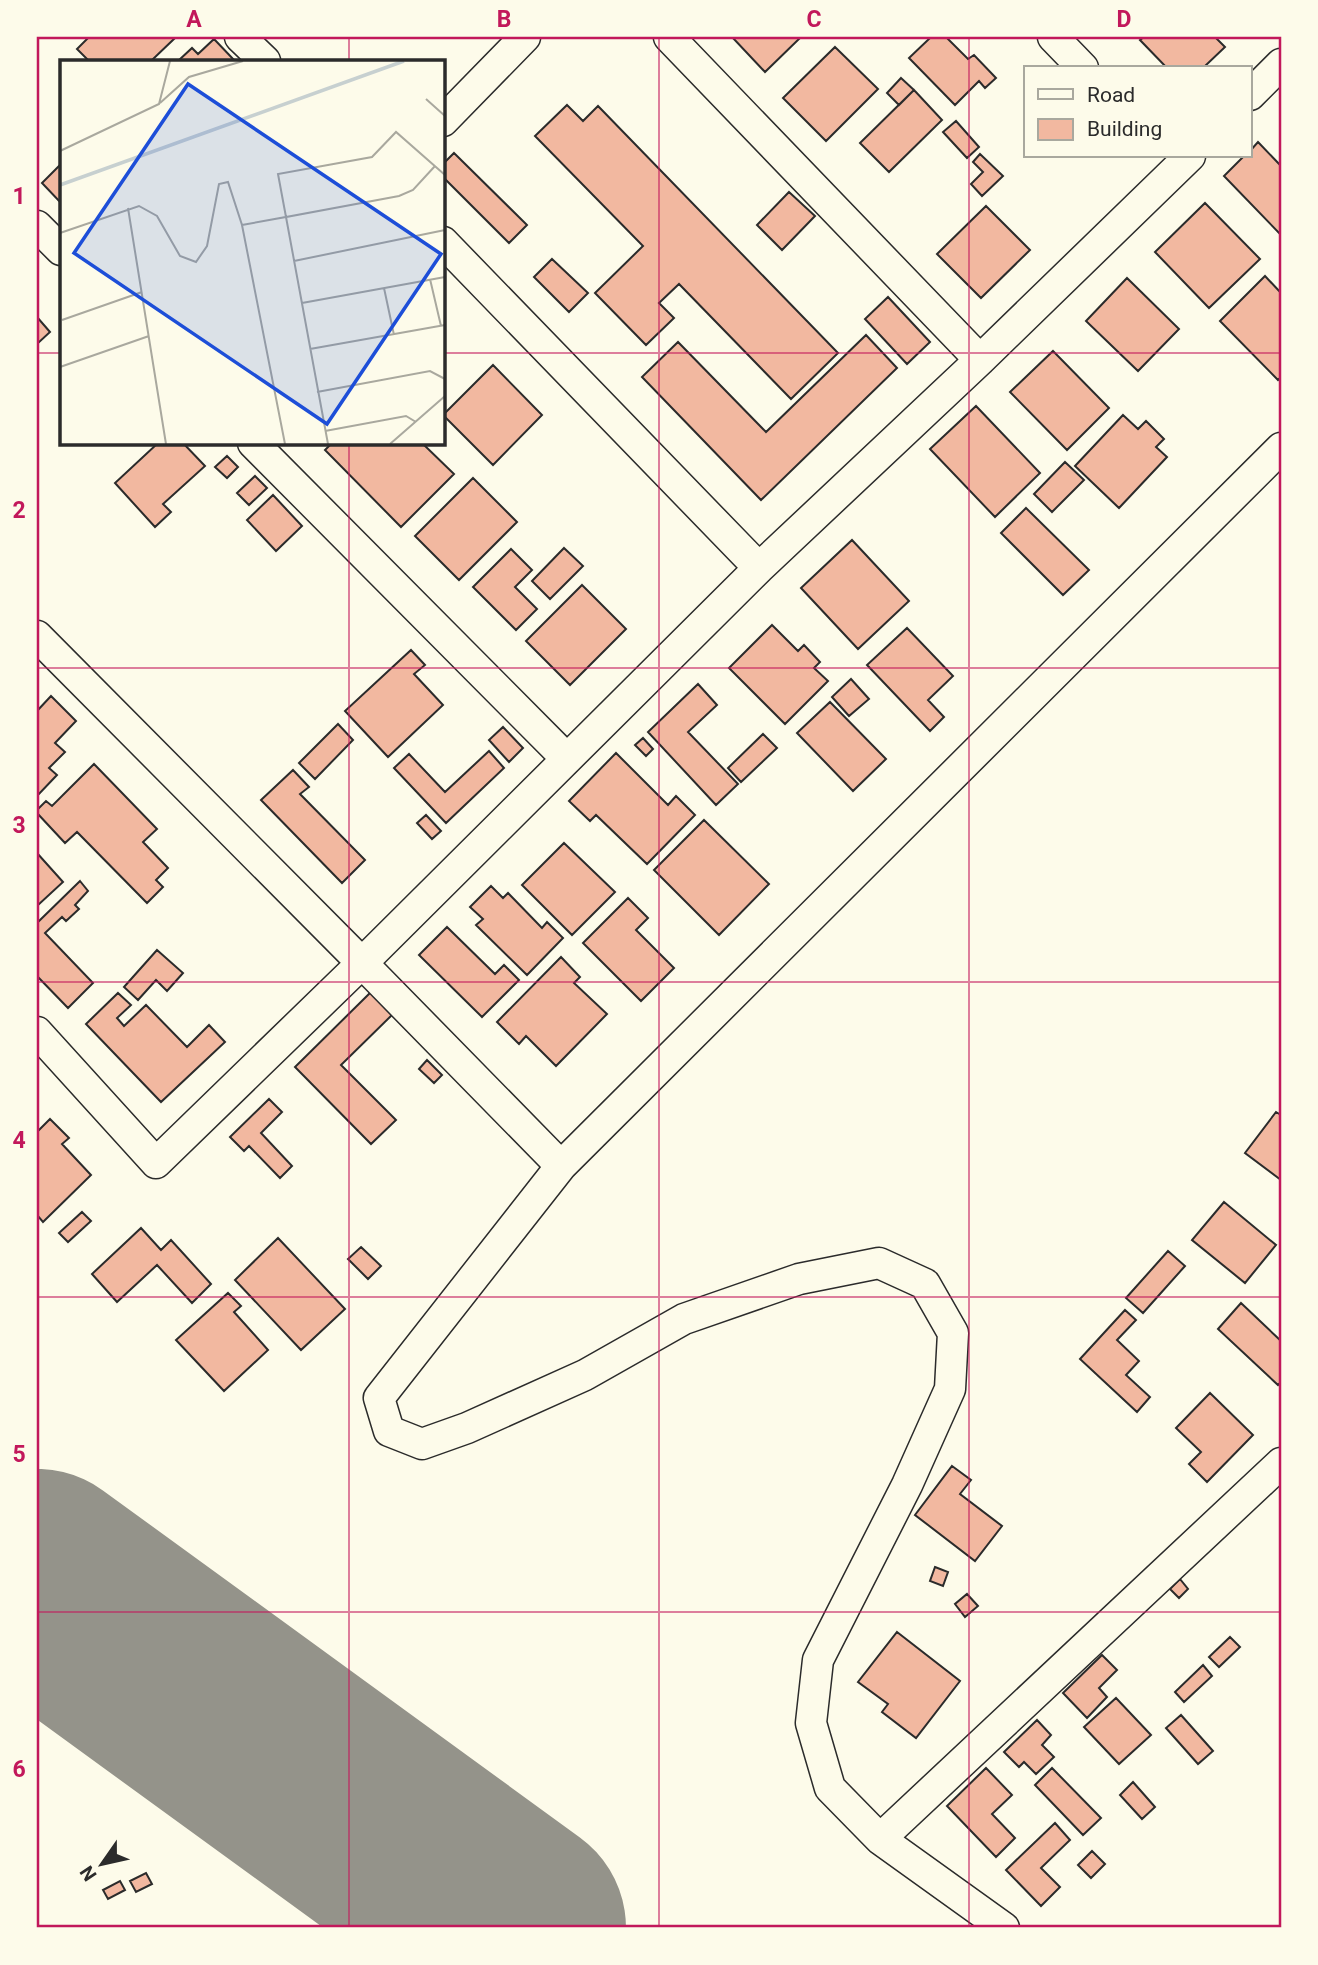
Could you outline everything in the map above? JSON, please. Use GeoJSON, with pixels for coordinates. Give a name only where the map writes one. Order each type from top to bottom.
{"type":"FeatureCollection","features":[{"type":"Feature","properties":{"kind":"street"},"geometry":{"type":"LineString","coordinates":[[240,37],[264,60]]}},
{"type":"Feature","properties":{"kind":"street"},"geometry":{"type":"LineString","coordinates":[[444,120],[526,37]]}},
{"type":"Feature","properties":{"kind":"street"},"geometry":{"type":"LineString","coordinates":[[669,37],[980,360]]}},
{"type":"Feature","properties":{"kind":"street"},"geometry":{"type":"LineString","coordinates":[[1053,37],[1081,66]]}},
{"type":"Feature","properties":{"kind":"street"},"geometry":{"type":"LineString","coordinates":[[1252,94],[1281,64]]}},
{"type":"Feature","properties":{"kind":"street"},"geometry":{"type":"LineString","coordinates":[[37,1032],[156,1163],[362,963],[759,568],[980,360],[1179,159]]}},
{"type":"Feature","properties":{"kind":"street"},"geometry":{"type":"LineString","coordinates":[[37,226],[60,249]]}},
{"type":"Feature","properties":{"kind":"street"},"geometry":{"type":"LineString","coordinates":[[444,243],[759,568]]}},
{"type":"Feature","properties":{"kind":"street"},"geometry":{"type":"LineString","coordinates":[[254,444],[567,759]]}},
{"type":"Feature","properties":{"kind":"street"},"geometry":{"type":"LineString","coordinates":[[1004,1928],[880,1839],[830,1788],[811,1723],[818,1660],[907,1486],[950,1389],[953,1333],[925,1284],[879,1263],[799,1279],[684,1319],[585,1375],[467,1428],[422,1444],[390,1431],[379,1398],[561,1166],[1281,448]]}},
{"type":"Feature","properties":{"kind":"street"},"geometry":{"type":"LineString","coordinates":[[37,636],[561,1166]]}},
{"type":"Feature","properties":{"kind":"street"},"geometry":{"type":"LineString","coordinates":[[880,1839],[1280,1466]]}},
{"type":"Feature","properties":{"kind":"building"},"geometry":{"type":"Polygon","coordinates":[[[89,37],[176,37],[152,60],[88,60],[77,49],[89,37]]]}},
{"type":"Feature","properties":{"kind":"building"},"geometry":{"type":"Polygon","coordinates":[[[732,37],[801,37],[765,72],[732,37]]]}},
{"type":"Feature","properties":{"kind":"building"},"geometry":{"type":"Polygon","coordinates":[[[931,37],[946,37],[968,59],[974,55],[996,78],[985,88],[979,81],[955,105],[909,58],[931,37]]]}},
{"type":"Feature","properties":{"kind":"building"},"geometry":{"type":"Polygon","coordinates":[[[1144,37],[1215,37],[1225,47],[1205,66],[1165,66],[1140,40],[1144,37]]]}},
{"type":"Feature","properties":{"kind":"building"},"geometry":{"type":"Polygon","coordinates":[[[214,39],[234,60],[179,60],[192,48],[198,54],[214,39]]]}},
{"type":"Feature","properties":{"kind":"building"},"geometry":{"type":"Polygon","coordinates":[[[835,47],[878,89],[826,141],[783,98],[835,47]]]}},
{"type":"Feature","properties":{"kind":"building"},"geometry":{"type":"Polygon","coordinates":[[[901,78],[914,90],[899,105],[887,93],[901,78]]]}},
{"type":"Feature","properties":{"kind":"building"},"geometry":{"type":"Polygon","coordinates":[[[914,90],[942,120],[889,172],[860,143],[914,90]]]}},
{"type":"Feature","properties":{"kind":"building"},"geometry":{"type":"Polygon","coordinates":[[[567,105],[583,121],[598,106],[838,353],[791,399],[679,284],[659,303],[674,318],[646,345],[595,293],[643,246],[535,136],[567,105]]]}},
{"type":"Feature","properties":{"kind":"building"},"geometry":{"type":"Polygon","coordinates":[[[956,121],[979,147],[967,158],[943,132],[956,121]]]}},
{"type":"Feature","properties":{"kind":"building"},"geometry":{"type":"Polygon","coordinates":[[[1258,142],[1281,166],[1281,235],[1224,176],[1242,158],[1252,158],[1252,149],[1258,142]]]}},
{"type":"Feature","properties":{"kind":"building"},"geometry":{"type":"Polygon","coordinates":[[[454,153],[527,225],[509,243],[444,178],[444,163],[454,153]]]}},
{"type":"Feature","properties":{"kind":"building"},"geometry":{"type":"Polygon","coordinates":[[[980,154],[1003,176],[982,196],[971,184],[983,172],[973,162],[980,154]]]}},
{"type":"Feature","properties":{"kind":"building"},"geometry":{"type":"Polygon","coordinates":[[[60,165],[60,202],[42,183],[60,165]]]}},
{"type":"Feature","properties":{"kind":"building"},"geometry":{"type":"Polygon","coordinates":[[[789,192],[815,216],[782,250],[757,225],[789,192]]]}},
{"type":"Feature","properties":{"kind":"building"},"geometry":{"type":"Polygon","coordinates":[[[1205,203],[1260,259],[1209,308],[1155,252],[1205,203]]]}},
{"type":"Feature","properties":{"kind":"building"},"geometry":{"type":"Polygon","coordinates":[[[986,206],[1030,250],[981,298],[937,254],[986,206]]]}},
{"type":"Feature","properties":{"kind":"building"},"geometry":{"type":"Polygon","coordinates":[[[552,259],[588,293],[569,312],[534,277],[552,259]]]}},
{"type":"Feature","properties":{"kind":"building"},"geometry":{"type":"Polygon","coordinates":[[[1265,276],[1281,293],[1281,377],[1278,380],[1220,321],[1265,276]]]}},
{"type":"Feature","properties":{"kind":"building"},"geometry":{"type":"Polygon","coordinates":[[[1127,278],[1179,329],[1138,371],[1086,321],[1127,278]]]}},
{"type":"Feature","properties":{"kind":"building"},"geometry":{"type":"Polygon","coordinates":[[[888,297],[930,342],[907,364],[865,319],[888,297]]]}},
{"type":"Feature","properties":{"kind":"building"},"geometry":{"type":"Polygon","coordinates":[[[37,317],[50,332],[37,344],[37,317]]]}},
{"type":"Feature","properties":{"kind":"building"},"geometry":{"type":"Polygon","coordinates":[[[866,335],[897,368],[761,500],[642,377],[678,342],[766,432],[866,335]]]}},
{"type":"Feature","properties":{"kind":"building"},"geometry":{"type":"Polygon","coordinates":[[[1053,351],[1109,408],[1067,450],[1010,392],[1053,351]]]}},
{"type":"Feature","properties":{"kind":"building"},"geometry":{"type":"Polygon","coordinates":[[[493,365],[542,415],[493,465],[444,414],[493,365]]]}},
{"type":"Feature","properties":{"kind":"building"},"geometry":{"type":"Polygon","coordinates":[[[976,406],[1040,473],[995,517],[930,449],[976,406]]]}},
{"type":"Feature","properties":{"kind":"building"},"geometry":{"type":"Polygon","coordinates":[[[1123,415],[1138,429],[1146,421],[1164,439],[1156,447],[1167,457],[1119,508],[1075,466],[1123,415]]]}},
{"type":"Feature","properties":{"kind":"building"},"geometry":{"type":"Polygon","coordinates":[[[157,444],[184,444],[205,466],[163,504],[171,512],[155,527],[115,483],[157,444]]]}},
{"type":"Feature","properties":{"kind":"building"},"geometry":{"type":"Polygon","coordinates":[[[331,444],[423,444],[454,474],[401,527],[325,450],[331,444]]]}},
{"type":"Feature","properties":{"kind":"building"},"geometry":{"type":"Polygon","coordinates":[[[227,456],[238,467],[227,478],[215,467],[227,456]]]}},
{"type":"Feature","properties":{"kind":"building"},"geometry":{"type":"Polygon","coordinates":[[[1065,462],[1084,480],[1052,512],[1034,494],[1065,462]]]}},
{"type":"Feature","properties":{"kind":"building"},"geometry":{"type":"Polygon","coordinates":[[[255,476],[267,488],[249,505],[237,493],[255,476]]]}},
{"type":"Feature","properties":{"kind":"building"},"geometry":{"type":"Polygon","coordinates":[[[473,478],[517,522],[459,580],[415,536],[473,478]]]}},
{"type":"Feature","properties":{"kind":"building"},"geometry":{"type":"Polygon","coordinates":[[[273,495],[302,526],[276,551],[247,520],[273,495]]]}},
{"type":"Feature","properties":{"kind":"building"},"geometry":{"type":"Polygon","coordinates":[[[1026,508],[1089,570],[1063,595],[1001,533],[1026,508]]]}},
{"type":"Feature","properties":{"kind":"building"},"geometry":{"type":"Polygon","coordinates":[[[852,540],[909,601],[858,649],[801,588],[852,540]]]}},
{"type":"Feature","properties":{"kind":"building"},"geometry":{"type":"Polygon","coordinates":[[[564,548],[583,566],[550,599],[532,581],[564,548]]]}},
{"type":"Feature","properties":{"kind":"building"},"geometry":{"type":"Polygon","coordinates":[[[511,549],[532,570],[515,587],[537,609],[516,630],[473,587],[511,549]]]}},
{"type":"Feature","properties":{"kind":"building"},"geometry":{"type":"Polygon","coordinates":[[[582,585],[626,629],[570,685],[526,641],[582,585]]]}},
{"type":"Feature","properties":{"kind":"building"},"geometry":{"type":"Polygon","coordinates":[[[772,625],[798,651],[804,645],[820,662],[814,668],[828,681],[785,724],[729,668],[772,625]]]}},
{"type":"Feature","properties":{"kind":"building"},"geometry":{"type":"Polygon","coordinates":[[[907,628],[953,676],[928,700],[944,717],[930,731],[867,665],[907,628]]]}},
{"type":"Feature","properties":{"kind":"building"},"geometry":{"type":"Polygon","coordinates":[[[411,650],[425,665],[414,674],[443,705],[388,757],[345,711],[411,650]]]}},
{"type":"Feature","properties":{"kind":"building"},"geometry":{"type":"Polygon","coordinates":[[[851,679],[869,699],[849,716],[832,697],[851,679]]]}},
{"type":"Feature","properties":{"kind":"building"},"geometry":{"type":"Polygon","coordinates":[[[698,684],[717,705],[688,732],[738,784],[716,805],[648,732],[698,684]]]}},
{"type":"Feature","properties":{"kind":"building"},"geometry":{"type":"Polygon","coordinates":[[[51,696],[76,721],[55,743],[65,752],[49,768],[57,775],[37,796],[37,711],[51,696]]]}},
{"type":"Feature","properties":{"kind":"building"},"geometry":{"type":"Polygon","coordinates":[[[830,702],[886,759],[853,791],[797,733],[830,702]]]}},
{"type":"Feature","properties":{"kind":"building"},"geometry":{"type":"Polygon","coordinates":[[[338,724],[353,740],[315,779],[299,763],[338,724]]]}},
{"type":"Feature","properties":{"kind":"building"},"geometry":{"type":"Polygon","coordinates":[[[503,727],[523,748],[509,762],[489,740],[503,727]]]}},
{"type":"Feature","properties":{"kind":"building"},"geometry":{"type":"Polygon","coordinates":[[[763,734],[777,748],[741,782],[728,768],[763,734]]]}},
{"type":"Feature","properties":{"kind":"building"},"geometry":{"type":"Polygon","coordinates":[[[643,738],[653,749],[646,756],[635,745],[643,738]]]}},
{"type":"Feature","properties":{"kind":"building"},"geometry":{"type":"Polygon","coordinates":[[[489,751],[504,768],[446,823],[394,768],[409,754],[445,792],[489,751]]]}},
{"type":"Feature","properties":{"kind":"building"},"geometry":{"type":"Polygon","coordinates":[[[616,753],[668,805],[676,796],[695,815],[647,864],[596,815],[590,821],[569,801],[616,753]]]}},
{"type":"Feature","properties":{"kind":"building"},"geometry":{"type":"Polygon","coordinates":[[[94,764],[157,829],[143,842],[168,868],[156,880],[163,887],[147,903],[77,832],[65,843],[37,813],[46,801],[52,806],[94,764]]]}},
{"type":"Feature","properties":{"kind":"building"},"geometry":{"type":"Polygon","coordinates":[[[293,770],[309,787],[300,794],[365,860],[342,883],[261,800],[293,770]]]}},
{"type":"Feature","properties":{"kind":"building"},"geometry":{"type":"Polygon","coordinates":[[[426,815],[441,831],[432,839],[417,823],[426,815]]]}},
{"type":"Feature","properties":{"kind":"building"},"geometry":{"type":"Polygon","coordinates":[[[704,820],[769,884],[719,935],[654,870],[704,820]]]}},
{"type":"Feature","properties":{"kind":"building"},"geometry":{"type":"Polygon","coordinates":[[[564,843],[615,892],[572,935],[522,885],[564,843]]]}},
{"type":"Feature","properties":{"kind":"building"},"geometry":{"type":"Polygon","coordinates":[[[37,853],[63,882],[37,906],[37,853]]]}},
{"type":"Feature","properties":{"kind":"building"},"geometry":{"type":"Polygon","coordinates":[[[80,881],[88,891],[75,905],[79,909],[66,921],[62,917],[45,933],[93,983],[68,1008],[37,976],[37,923],[80,881]]]}},
{"type":"Feature","properties":{"kind":"building"},"geometry":{"type":"Polygon","coordinates":[[[491,886],[503,898],[508,893],[542,928],[547,922],[563,938],[527,975],[476,925],[483,919],[470,907],[491,886]]]}},
{"type":"Feature","properties":{"kind":"building"},"geometry":{"type":"Polygon","coordinates":[[[628,898],[648,918],[636,930],[674,968],[641,1001],[583,943],[628,898]]]}},
{"type":"Feature","properties":{"kind":"building"},"geometry":{"type":"Polygon","coordinates":[[[447,927],[495,974],[504,965],[519,980],[482,1017],[419,955],[447,927]]]}},
{"type":"Feature","properties":{"kind":"building"},"geometry":{"type":"Polygon","coordinates":[[[157,950],[183,973],[167,991],[156,980],[138,1000],[124,987],[157,950]]]}},
{"type":"Feature","properties":{"kind":"building"},"geometry":{"type":"Polygon","coordinates":[[[561,957],[580,977],[574,983],[607,1014],[556,1066],[526,1036],[519,1044],[497,1022],[561,957]]]}},
{"type":"Feature","properties":{"kind":"building"},"geometry":{"type":"Polygon","coordinates":[[[373,990],[395,1012],[341,1065],[396,1120],[371,1144],[295,1067],[373,990]]]}},
{"type":"Feature","properties":{"kind":"building"},"geometry":{"type":"Polygon","coordinates":[[[118,993],[131,1005],[117,1018],[124,1026],[146,1005],[187,1047],[209,1025],[225,1042],[161,1102],[86,1024],[118,993]]]}},
{"type":"Feature","properties":{"kind":"building"},"geometry":{"type":"Polygon","coordinates":[[[427,1060],[442,1075],[434,1083],[419,1069],[427,1060]]]}},
{"type":"Feature","properties":{"kind":"building"},"geometry":{"type":"Polygon","coordinates":[[[269,1099],[282,1112],[261,1133],[292,1166],[280,1178],[249,1146],[244,1151],[230,1137],[269,1099]]]}},
{"type":"Feature","properties":{"kind":"building"},"geometry":{"type":"Polygon","coordinates":[[[1276,1112],[1281,1115],[1281,1180],[1245,1153],[1276,1112]]]}},
{"type":"Feature","properties":{"kind":"building"},"geometry":{"type":"Polygon","coordinates":[[[50,1119],[69,1138],[62,1144],[91,1175],[43,1222],[37,1215],[37,1132],[50,1119]]]}},
{"type":"Feature","properties":{"kind":"building"},"geometry":{"type":"Polygon","coordinates":[[[1224,1202],[1276,1245],[1245,1283],[1192,1240],[1224,1202]]]}},
{"type":"Feature","properties":{"kind":"building"},"geometry":{"type":"Polygon","coordinates":[[[82,1212],[91,1221],[68,1242],[59,1233],[82,1212]]]}},
{"type":"Feature","properties":{"kind":"building"},"geometry":{"type":"Polygon","coordinates":[[[141,1228],[161,1250],[171,1240],[211,1284],[192,1303],[157,1265],[117,1302],[92,1274],[141,1228]]]}},
{"type":"Feature","properties":{"kind":"building"},"geometry":{"type":"Polygon","coordinates":[[[278,1238],[345,1309],[301,1350],[235,1280],[278,1238]]]}},
{"type":"Feature","properties":{"kind":"building"},"geometry":{"type":"Polygon","coordinates":[[[361,1247],[381,1266],[368,1279],[348,1259],[361,1247]]]}},
{"type":"Feature","properties":{"kind":"building"},"geometry":{"type":"Polygon","coordinates":[[[1168,1251],[1185,1266],[1143,1313],[1126,1298],[1168,1251]]]}},
{"type":"Feature","properties":{"kind":"building"},"geometry":{"type":"Polygon","coordinates":[[[228,1293],[241,1306],[234,1312],[268,1350],[224,1391],[176,1340],[228,1293]]]}},
{"type":"Feature","properties":{"kind":"building"},"geometry":{"type":"Polygon","coordinates":[[[1241,1303],[1281,1341],[1281,1382],[1278,1385],[1218,1329],[1241,1303]]]}},
{"type":"Feature","properties":{"kind":"building"},"geometry":{"type":"Polygon","coordinates":[[[1125,1310],[1136,1320],[1117,1340],[1139,1361],[1126,1375],[1150,1397],[1137,1412],[1080,1359],[1125,1310]]]}},
{"type":"Feature","properties":{"kind":"building"},"geometry":{"type":"Polygon","coordinates":[[[1210,1393],[1253,1435],[1207,1482],[1189,1464],[1201,1452],[1176,1428],[1210,1393]]]}},
{"type":"Feature","properties":{"kind":"building"},"geometry":{"type":"Polygon","coordinates":[[[952,1466],[971,1480],[960,1494],[1002,1526],[975,1561],[915,1515],[952,1466]]]}},
{"type":"Feature","properties":{"kind":"building"},"geometry":{"type":"Polygon","coordinates":[[[935,1567],[948,1572],[943,1586],[930,1581],[935,1567]]]}},
{"type":"Feature","properties":{"kind":"building"},"geometry":{"type":"Polygon","coordinates":[[[1180,1579],[1188,1589],[1179,1598],[1170,1589],[1180,1579]]]}},
{"type":"Feature","properties":{"kind":"building"},"geometry":{"type":"Polygon","coordinates":[[[967,1594],[978,1606],[965,1617],[955,1604],[967,1594]]]}},
{"type":"Feature","properties":{"kind":"building"},"geometry":{"type":"Polygon","coordinates":[[[897,1632],[960,1681],[916,1738],[882,1712],[888,1704],[858,1682],[897,1632]]]}},
{"type":"Feature","properties":{"kind":"building"},"geometry":{"type":"Polygon","coordinates":[[[1230,1637],[1240,1647],[1219,1667],[1209,1657],[1230,1637]]]}},
{"type":"Feature","properties":{"kind":"building"},"geometry":{"type":"Polygon","coordinates":[[[1102,1655],[1117,1670],[1099,1688],[1107,1697],[1087,1718],[1063,1693],[1102,1655]]]}},
{"type":"Feature","properties":{"kind":"building"},"geometry":{"type":"Polygon","coordinates":[[[1203,1665],[1212,1676],[1184,1702],[1175,1692],[1203,1665]]]}},
{"type":"Feature","properties":{"kind":"building"},"geometry":{"type":"Polygon","coordinates":[[[1116,1698],[1151,1735],[1119,1764],[1084,1727],[1116,1698]]]}},
{"type":"Feature","properties":{"kind":"building"},"geometry":{"type":"Polygon","coordinates":[[[1181,1715],[1213,1751],[1198,1764],[1166,1728],[1181,1715]]]}},
{"type":"Feature","properties":{"kind":"building"},"geometry":{"type":"Polygon","coordinates":[[[1037,1720],[1051,1735],[1042,1745],[1054,1757],[1036,1774],[1024,1762],[1019,1767],[1004,1752],[1037,1720]]]}},
{"type":"Feature","properties":{"kind":"building"},"geometry":{"type":"Polygon","coordinates":[[[986,1768],[1012,1795],[992,1814],[1015,1838],[996,1857],[947,1806],[986,1768]]]}},
{"type":"Feature","properties":{"kind":"building"},"geometry":{"type":"Polygon","coordinates":[[[1052,1768],[1101,1818],[1083,1835],[1035,1785],[1052,1768]]]}},
{"type":"Feature","properties":{"kind":"building"},"geometry":{"type":"Polygon","coordinates":[[[1133,1782],[1155,1807],[1142,1819],[1120,1795],[1133,1782]]]}},
{"type":"Feature","properties":{"kind":"building"},"geometry":{"type":"Polygon","coordinates":[[[1055,1823],[1070,1840],[1041,1868],[1060,1887],[1041,1906],[1006,1870],[1055,1823]]]}},
{"type":"Feature","properties":{"kind":"building"},"geometry":{"type":"Polygon","coordinates":[[[1092,1851],[1105,1864],[1091,1878],[1078,1865],[1092,1851]]]}},
{"type":"Feature","properties":{"kind":"building"},"geometry":{"type":"Polygon","coordinates":[[[146,1873],[152,1884],[136,1892],[130,1881],[146,1873]]]}},
{"type":"Feature","properties":{"kind":"building"},"geometry":{"type":"Polygon","coordinates":[[[120,1881],[125,1890],[108,1899],[103,1890],[120,1881]]]}},
{"type":"Feature","properties":{"kind":"runway"},"geometry":{"type":"LineString","coordinates":[[37,1581],[514,1928]]}}]}
